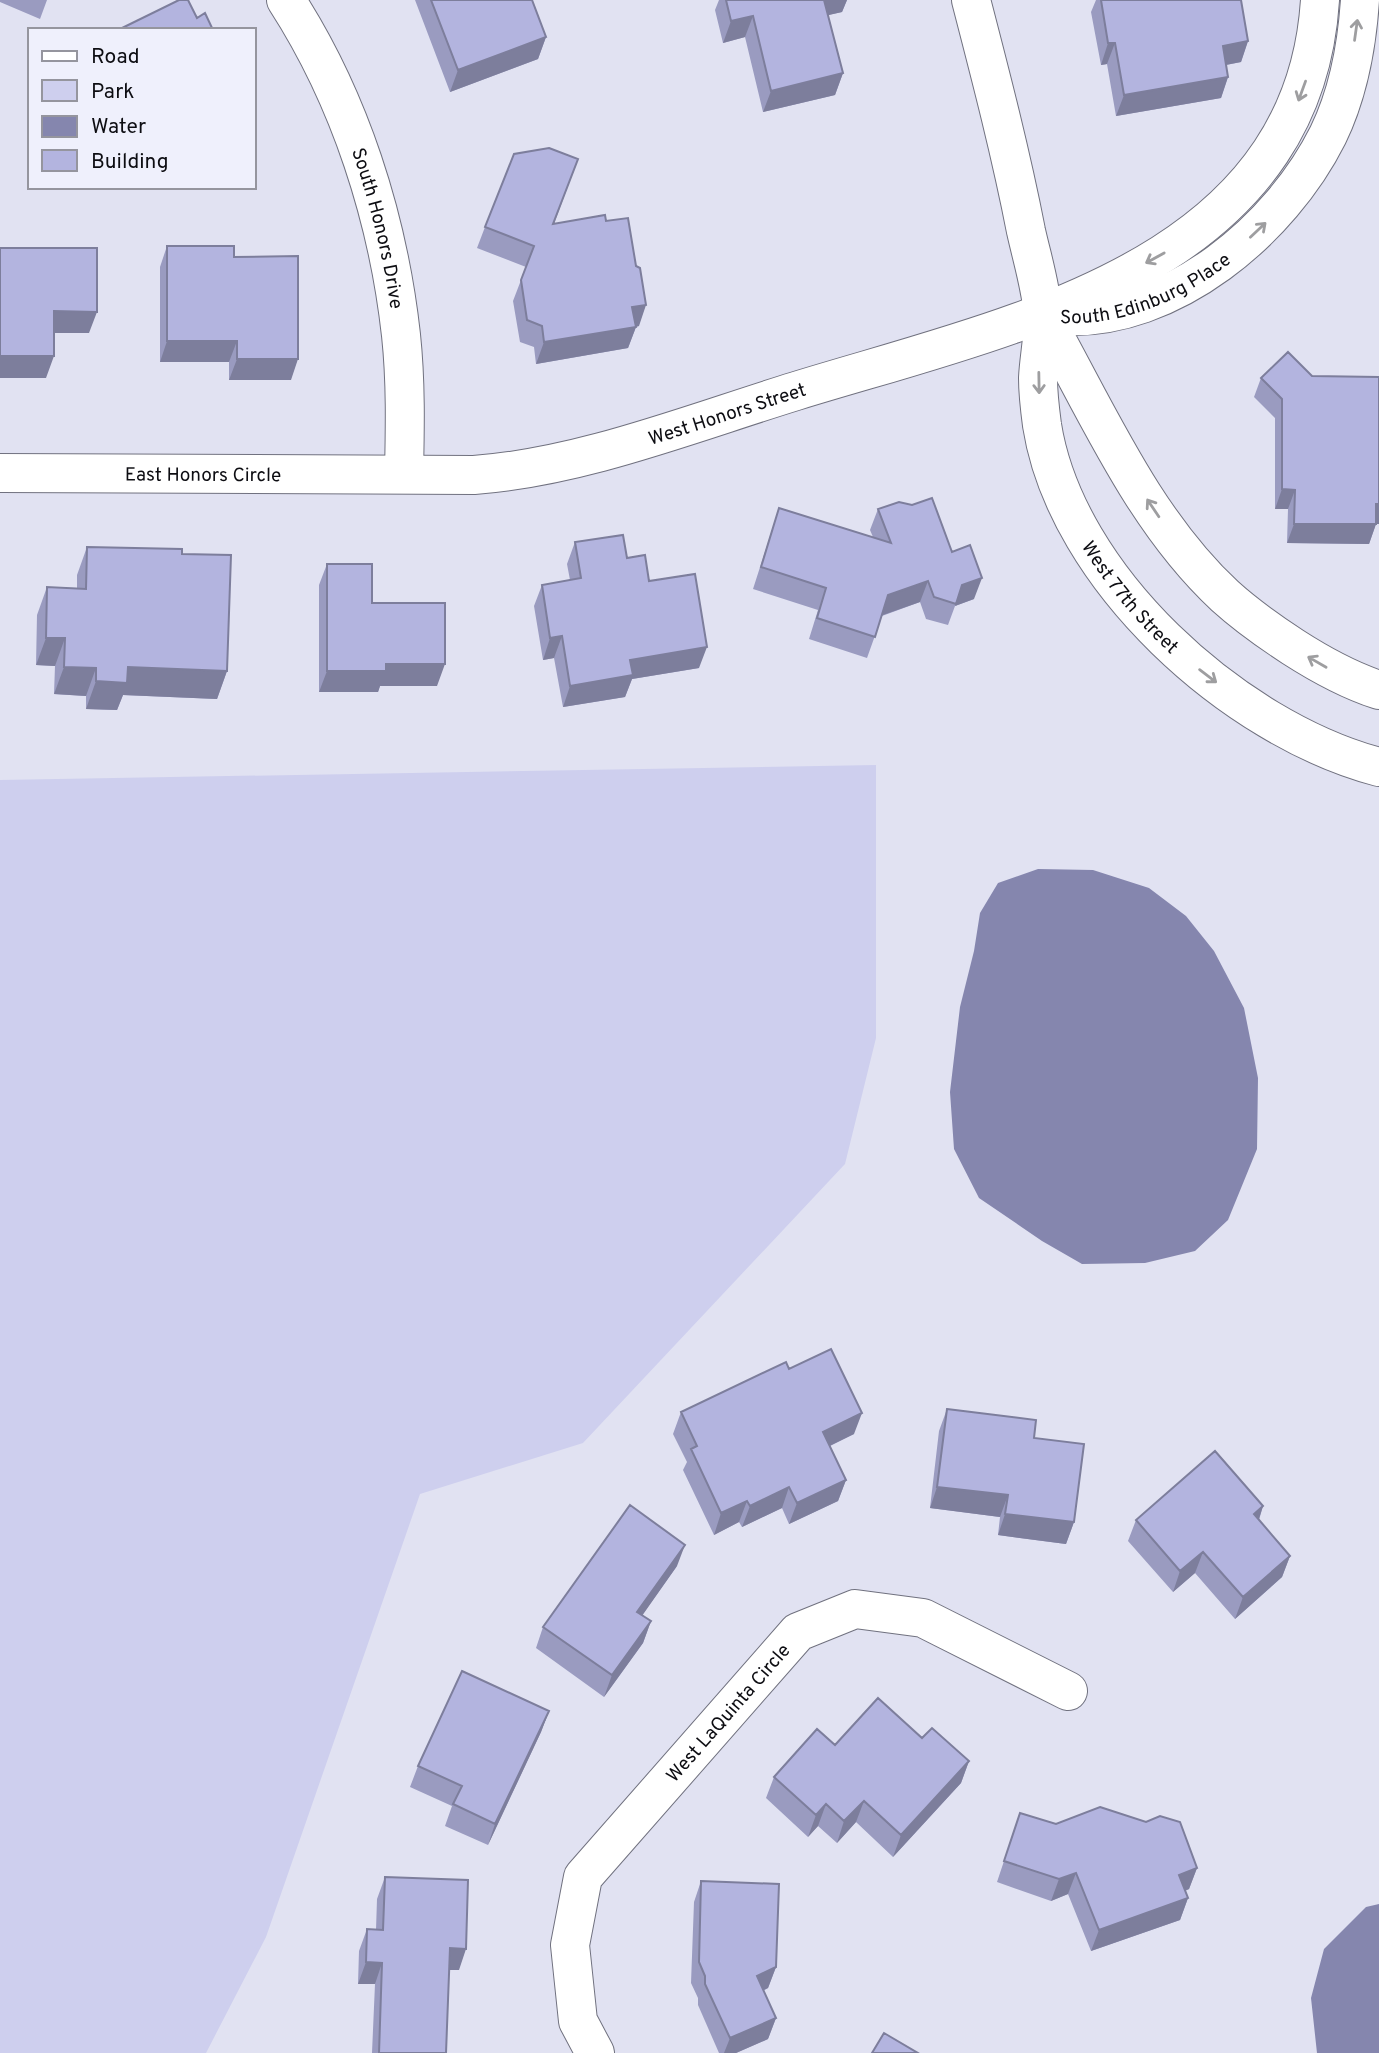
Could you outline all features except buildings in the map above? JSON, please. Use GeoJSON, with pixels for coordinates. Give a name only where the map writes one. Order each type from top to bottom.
{"type":"FeatureCollection","features":[{"type":"Feature","properties":{"kind":"street","name":"South Honors Drive"},"geometry":{"type":"LineString","coordinates":[[286,0],[334,85],[357,144],[377,212],[401,334],[405,388],[404,474]]}},
{"type":"Feature","properties":{"kind":"street","name":"West 77th Street"},"geometry":{"type":"LineString","coordinates":[[971,0],[1016,179],[1043,315],[1038,381],[1042,426],[1055,474],[1075,521],[1098,561],[1138,610],[1183,657],[1246,705],[1304,738],[1362,763],[1379,767]]}},
{"type":"Feature","properties":{"kind":"street","name":"South Edinburg Place"},"geometry":{"type":"LineString","coordinates":[[1043,315],[1122,277],[1167,251],[1208,223],[1242,191],[1292,118],[1306,80],[1315,42],[1320,0]]}},
{"type":"Feature","properties":{"kind":"street","name":"South Edinburg Place"},"geometry":{"type":"LineString","coordinates":[[1043,315],[1086,317],[1138,304],[1185,286],[1233,253],[1272,217],[1301,179],[1328,135],[1345,92],[1360,0]]}},
{"type":"Feature","properties":{"kind":"street","name":"West Honors Street"},"geometry":{"type":"LineString","coordinates":[[404,474],[474,475],[514,472],[554,464],[1043,315]]}},
{"type":"Feature","properties":{"kind":"street","name":"West 77th Street"},"geometry":{"type":"LineString","coordinates":[[1043,315],[1127,467],[1183,551],[1225,596],[1273,634],[1319,664],[1379,691]]}},
{"type":"Feature","properties":{"kind":"street","name":"East Honors Circle"},"geometry":{"type":"LineString","coordinates":[[0,473],[404,474]]}},
{"type":"Feature","properties":{"kind":"street","name":"West LaQuinta Circle"},"geometry":{"type":"LineString","coordinates":[[595,2053],[578,2021],[570,1945],[583,1877],[798,1632],[855,1609],[923,1618],[1068,1691]]}},
{"type":"Feature","properties":{"kind":"green space"},"geometry":{"type":"Polygon","coordinates":[[[876,765],[876,1038],[845,1164],[583,1443],[420,1494],[266,1937],[206,2053],[0,2053],[0,780],[876,765]]]}},
{"type":"Feature","properties":{"kind":"water"},"geometry":{"type":"Polygon","coordinates":[[[1038,869],[1093,870],[1149,888],[1186,916],[1214,951],[1244,1008],[1258,1078],[1257,1149],[1228,1220],[1195,1251],[1145,1263],[1082,1264],[1042,1241],[979,1198],[954,1149],[950,1092],[960,1007],[980,913],[998,883],[1038,869]]]}},
{"type":"Feature","properties":{"kind":"water"},"geometry":{"type":"Polygon","coordinates":[[[1379,1904],[1379,2053],[1317,2053],[1311,1998],[1324,1949],[1366,1907],[1379,1904]]]}}]}
